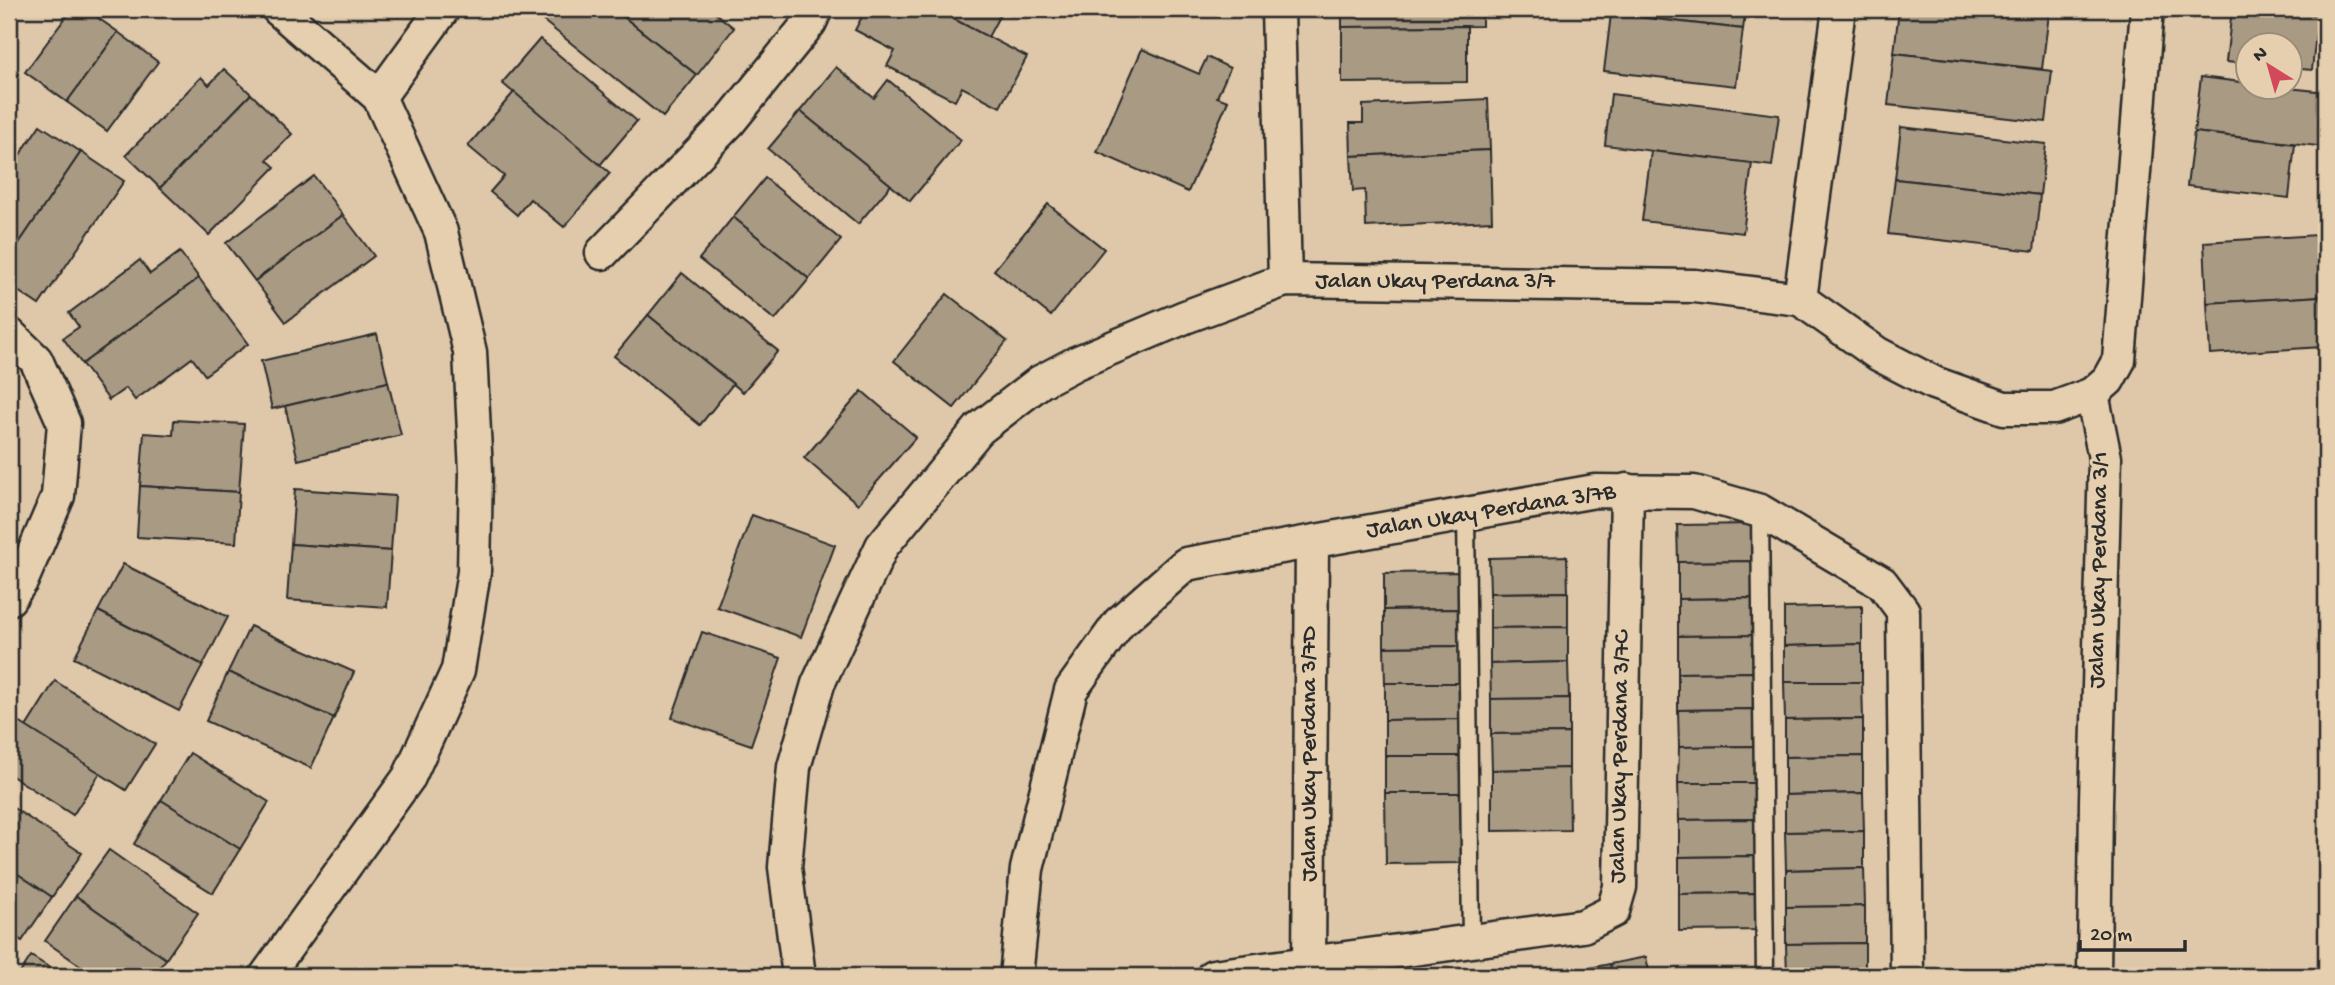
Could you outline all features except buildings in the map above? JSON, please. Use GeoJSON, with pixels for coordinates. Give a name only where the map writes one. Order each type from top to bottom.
{"type":"FeatureCollection","features":[{"type":"Feature","properties":{"kind":"street"},"geometry":{"type":"LineString","coordinates":[[266,976],[408,777],[458,670],[474,572],[476,472],[470,352],[441,232],[379,97],[278,9]]}},
{"type":"Feature","properties":{"kind":"street"},"geometry":{"type":"LineString","coordinates":[[379,97],[443,9]]}},
{"type":"Feature","properties":{"kind":"street"},"geometry":{"type":"LineString","coordinates":[[602,253],[730,121],[810,22],[816,9]]}},
{"type":"Feature","properties":{"kind":"street"},"geometry":{"type":"LineString","coordinates":[[1278,9],[1285,281]]}},
{"type":"Feature","properties":{"kind":"street"},"geometry":{"type":"LineString","coordinates":[[1800,299],[1839,9]]}},
{"type":"Feature","properties":{"kind":"street"},"geometry":{"type":"LineString","coordinates":[[2092,394],[2108,380],[2119,360],[2147,9]]}},
{"type":"Feature","properties":{"kind":"street","name":"Jalan Ukay Perdana 3/7"},"geometry":{"type":"LineString","coordinates":[[799,976],[785,866],[794,767],[818,684],[862,585],[882,546],[979,429],[1040,382],[1076,363],[1229,300],[1285,281],[1695,286],[1800,299],[1878,354],[1934,383],[2004,408],[2054,408],[2092,394]]}},
{"type":"Feature","properties":{"kind":"street"},"geometry":{"type":"LineString","coordinates":[[9,334],[36,360],[64,423],[58,496],[22,580],[9,599]]}},
{"type":"Feature","properties":{"kind":"street","name":"Jalan Ukay Perdana 3/1"},"geometry":{"type":"LineString","coordinates":[[2092,394],[2105,458],[2094,976]]}},
{"type":"Feature","properties":{"kind":"street","name":"Jalan Ukay Perdana 3/7B"},"geometry":{"type":"LineString","coordinates":[[1016,976],[1027,869],[1071,690],[1119,623],[1186,564],[1595,491],[1626,490],[1693,492],[1760,511],[1882,583],[1903,611],[1907,976]]}},
{"type":"Feature","properties":{"kind":"street","name":"Jalan Ukay Perdana 3/7C"},"geometry":{"type":"LineString","coordinates":[[1213,976],[1583,926],[1613,912],[1620,887],[1626,490]]}},
{"type":"Feature","properties":{"kind":"street","name":"Jalan Ukay Perdana 3/7D"},"geometry":{"type":"LineString","coordinates":[[1309,964],[1312,543]]}},
{"type":"Feature","properties":{"kind":"lane"},"geometry":{"type":"LineString","coordinates":[[1760,511],[1765,976]]}},
{"type":"Feature","properties":{"kind":"lane"},"geometry":{"type":"LineString","coordinates":[[1466,514],[1471,941]]}}]}
